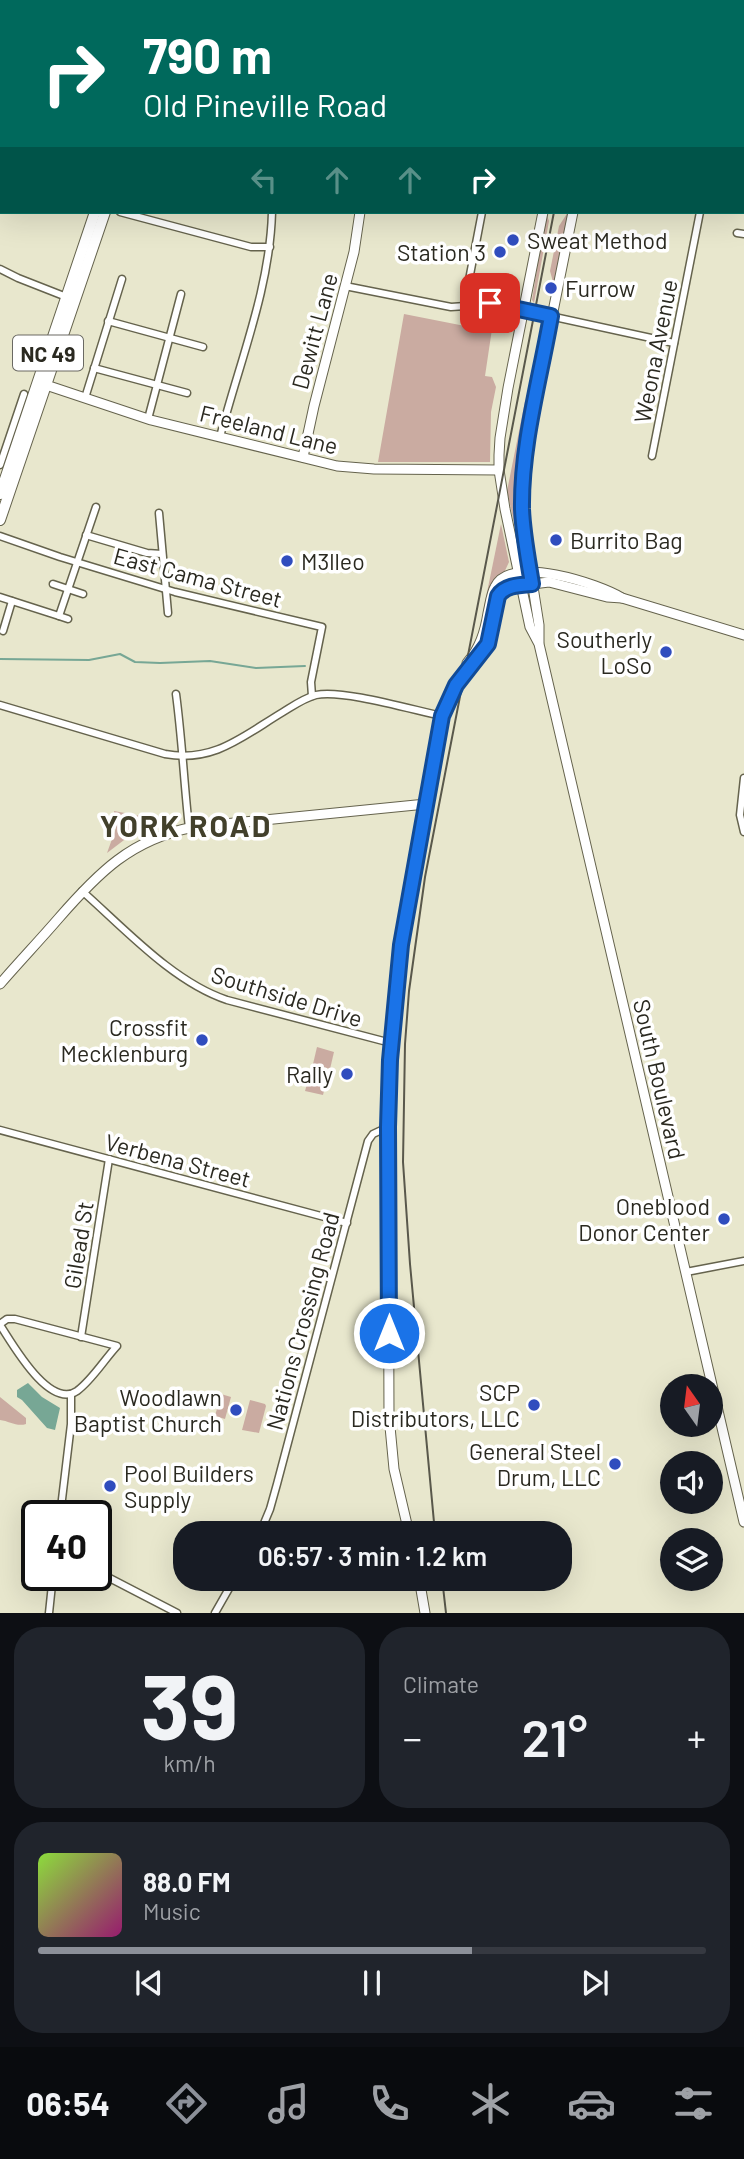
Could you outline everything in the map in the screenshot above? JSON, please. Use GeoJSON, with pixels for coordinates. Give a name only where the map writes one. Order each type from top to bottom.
{"type":"FeatureCollection","features":[{"type":"Feature","properties":{"kind":"main road","name":"NC 49"},"geometry":{"type":"LineString","coordinates":[[1,514],[94,214]]}},
{"type":"Feature","properties":{"kind":"main road","name":"NC 49"},"geometry":{"type":"LineString","coordinates":[[70,298],[104,214]]}},
{"type":"Feature","properties":{"kind":"main road","name":"NC 49"},"geometry":{"type":"LineString","coordinates":[[0,494],[42,383]]}},
{"type":"Feature","properties":{"kind":"street"},"geometry":{"type":"LineString","coordinates":[[138,214],[251,247],[270,247]]}},
{"type":"Feature","properties":{"kind":"street"},"geometry":{"type":"LineString","coordinates":[[220,436],[263,280],[270,247],[271,214]]}},
{"type":"Feature","properties":{"kind":"street","name":"Dewitt Lane"},"geometry":{"type":"LineString","coordinates":[[303,457],[354,252],[360,214]]}},
{"type":"Feature","properties":{"kind":"street"},"geometry":{"type":"LineString","coordinates":[[464,306],[482,214]]}},
{"type":"Feature","properties":{"kind":"street","name":"South Boulevard"},"geometry":{"type":"LineString","coordinates":[[539,644],[530,626],[499,470],[503,415],[543,214]]}},
{"type":"Feature","properties":{"kind":"street","name":"South Boulevard"},"geometry":{"type":"LineString","coordinates":[[573,214],[531,421],[524,472],[523,523],[539,625],[539,644],[744,1522]]}},
{"type":"Feature","properties":{"kind":"street","name":"Weona Avenue"},"geometry":{"type":"LineString","coordinates":[[652,456],[700,214]]}},
{"type":"Feature","properties":{"kind":"street"},"geometry":{"type":"LineString","coordinates":[[0,269],[70,298]]}},
{"type":"Feature","properties":{"kind":"street"},"geometry":{"type":"LineString","coordinates":[[85,398],[121,279]]}},
{"type":"Feature","properties":{"kind":"street"},"geometry":{"type":"LineString","coordinates":[[345,286],[451,307],[490,303],[674,343]]}},
{"type":"Feature","properties":{"kind":"street"},"geometry":{"type":"LineString","coordinates":[[148,419],[181,294]]}},
{"type":"Feature","properties":{"kind":"street"},"geometry":{"type":"LineString","coordinates":[[108,321],[203,347]]}},
{"type":"Feature","properties":{"kind":"street"},"geometry":{"type":"LineString","coordinates":[[94,368],[187,393]]}},
{"type":"Feature","properties":{"kind":"street","name":"Freeland Lane"},"geometry":{"type":"LineString","coordinates":[[42,383],[148,419],[359,469],[499,470]]}},
{"type":"Feature","properties":{"kind":"street"},"geometry":{"type":"LineString","coordinates":[[0,466],[24,394]]}},
{"type":"Feature","properties":{"kind":"street"},"geometry":{"type":"LineString","coordinates":[[59,615],[96,507]]}},
{"type":"Feature","properties":{"kind":"street"},"geometry":{"type":"LineString","coordinates":[[159,513],[168,613]]}},
{"type":"Feature","properties":{"kind":"street"},"geometry":{"type":"LineString","coordinates":[[86,535],[147,553],[162,554]]}},
{"type":"Feature","properties":{"kind":"street","name":"East Cama Street"},"geometry":{"type":"LineString","coordinates":[[0,536],[165,589],[322,627],[311,682],[312,696]]}},
{"type":"Feature","properties":{"kind":"street"},"geometry":{"type":"LineString","coordinates":[[442,716],[441,706],[446,692],[483,639],[494,588],[499,580],[519,572],[553,574],[606,587],[622,597],[744,635]]}},
{"type":"Feature","properties":{"kind":"street"},"geometry":{"type":"LineString","coordinates":[[405,1521],[394,1469],[389,1416],[388,1127],[391,1044],[401,945],[442,716],[456,685],[488,644],[501,591],[548,582],[607,597],[622,597]]}},
{"type":"Feature","properties":{"kind":"street"},"geometry":{"type":"LineString","coordinates":[[53,584],[83,594]]}},
{"type":"Feature","properties":{"kind":"street"},"geometry":{"type":"LineString","coordinates":[[0,597],[68,619]]}},
{"type":"Feature","properties":{"kind":"street"},"geometry":{"type":"LineString","coordinates":[[3,631],[12,600]]}},
{"type":"Feature","properties":{"kind":"street"},"geometry":{"type":"LineString","coordinates":[[176,694],[189,828]]}},
{"type":"Feature","properties":{"kind":"street"},"geometry":{"type":"LineString","coordinates":[[0,705],[144,748],[181,756],[207,754],[230,745],[312,696],[337,694],[442,716]]}},
{"type":"Feature","properties":{"kind":"street"},"geometry":{"type":"LineString","coordinates":[[744,778],[740,815],[744,832]]}},
{"type":"Feature","properties":{"kind":"street"},"geometry":{"type":"LineString","coordinates":[[0,984],[104,869],[127,852],[160,836],[189,828],[426,804]]}},
{"type":"Feature","properties":{"kind":"street","name":"Southside Drive"},"geometry":{"type":"LineString","coordinates":[[82,891],[172,971],[210,994],[391,1044]]}},
{"type":"Feature","properties":{"kind":"street","name":"Nations Crossing Road"},"geometry":{"type":"LineString","coordinates":[[264,1521],[275,1493],[370,1137],[388,1127]]}},
{"type":"Feature","properties":{"kind":"street","name":"Verbena Street"},"geometry":{"type":"LineString","coordinates":[[0,1130],[347,1223]]}},
{"type":"Feature","properties":{"kind":"street","name":"Gilead St"},"geometry":{"type":"LineString","coordinates":[[81,1337],[109,1159]]}},
{"type":"Feature","properties":{"kind":"street"},"geometry":{"type":"LineString","coordinates":[[686,1272],[744,1261]]}},
{"type":"Feature","properties":{"kind":"street"},"geometry":{"type":"LineString","coordinates":[[7,1319],[15,1319],[81,1337],[117,1346],[82,1387],[71,1394],[57,1392],[34,1374],[0,1325],[7,1319]]}},
{"type":"Feature","properties":{"kind":"street"},"geometry":{"type":"LineString","coordinates":[[62,1500],[71,1424],[71,1394]]}},
{"type":"Feature","properties":{"kind":"street"},"geometry":{"type":"LineString","coordinates":[[112,1579],[177,1613]]}},
{"type":"Feature","properties":{"kind":"street"},"geometry":{"type":"LineString","coordinates":[[49,1613],[51,1591]]}},
{"type":"Feature","properties":{"kind":"street"},"geometry":{"type":"LineString","coordinates":[[215,1613],[228,1591]]}},
{"type":"Feature","properties":{"kind":"street"},"geometry":{"type":"LineString","coordinates":[[421,1591],[425,1613]]}},
{"type":"Feature","properties":{"kind":"shaded area"},"geometry":{"type":"Polygon","coordinates":[[[547,214],[549,221],[534,303],[532,300],[547,214]]]}},
{"type":"Feature","properties":{"kind":"shaded area"},"geometry":{"type":"Polygon","coordinates":[[[569,214],[553,282],[550,271],[559,226],[569,214]]]}},
{"type":"Feature","properties":{"kind":"shaded area"},"geometry":{"type":"Polygon","coordinates":[[[404,314],[470,327],[472,317],[498,320],[492,329],[485,376],[492,377],[496,387],[491,412],[490,462],[378,462],[404,314]]]}},
{"type":"Feature","properties":{"kind":"shaded area"},"geometry":{"type":"Polygon","coordinates":[[[525,401],[529,403],[519,482],[520,536],[517,536],[507,491],[525,401]]]}},
{"type":"Feature","properties":{"kind":"shaded area"},"geometry":{"type":"Polygon","coordinates":[[[501,524],[509,562],[486,612],[483,612],[501,524]]]}},
{"type":"Feature","properties":{"kind":"shaded area"},"geometry":{"type":"Polygon","coordinates":[[[114,811],[168,821],[128,837],[107,853],[116,828],[114,811]]]}},
{"type":"Feature","properties":{"kind":"shaded area"},"geometry":{"type":"Polygon","coordinates":[[[317,1047],[334,1052],[330,1069],[313,1064],[317,1047]]]}},
{"type":"Feature","properties":{"kind":"shaded area"},"geometry":{"type":"Polygon","coordinates":[[[310,1074],[327,1078],[323,1095],[305,1091],[310,1074]]]}},
{"type":"Feature","properties":{"kind":"shaded area"},"geometry":{"type":"Polygon","coordinates":[[[28,1383],[42,1397],[60,1408],[55,1430],[47,1428],[17,1397],[17,1390],[28,1383]]]}},
{"type":"Feature","properties":{"kind":"shaded area"},"geometry":{"type":"Polygon","coordinates":[[[221,1394],[231,1397],[225,1419],[215,1416],[221,1394]]]}},
{"type":"Feature","properties":{"kind":"shaded area"},"geometry":{"type":"Polygon","coordinates":[[[0,1397],[26,1418],[26,1424],[0,1420],[0,1397]]]}},
{"type":"Feature","properties":{"kind":"shaded area"},"geometry":{"type":"Polygon","coordinates":[[[250,1400],[266,1406],[259,1433],[242,1430],[250,1400]]]}},
{"type":"Feature","properties":{"kind":"waterway"},"geometry":{"type":"LineString","coordinates":[[0,659],[89,660],[120,654],[135,662],[210,661],[256,668],[305,666]]}},
{"type":"Feature","properties":{"kind":"tram line"},"geometry":{"type":"LineString","coordinates":[[434,1521],[403,1162],[405,1044],[409,991],[425,877],[554,214]]}},
{"type":"Feature","properties":{"kind":"tram line"},"geometry":{"type":"LineString","coordinates":[[443,1591],[446,1613]]}},
{"type":"Feature","properties":{"kind":"place","name":"Sweat Method"},"geometry":{"type":"Point","coordinates":[513,240]}},
{"type":"Feature","properties":{"kind":"place","name":"Station 3"},"geometry":{"type":"Point","coordinates":[500,252]}},
{"type":"Feature","properties":{"kind":"place","name":"Furrow"},"geometry":{"type":"Point","coordinates":[551,288]}},
{"type":"Feature","properties":{"kind":"place","name":"Burrito Bag"},"geometry":{"type":"Point","coordinates":[556,540]}},
{"type":"Feature","properties":{"kind":"place","name":"M3lleo"},"geometry":{"type":"Point","coordinates":[287,561]}},
{"type":"Feature","properties":{"kind":"place","name":"Southerly LoSo"},"geometry":{"type":"Point","coordinates":[666,652]}},
{"type":"Feature","properties":{"kind":"place","name":"Crossfit Mecklenburg"},"geometry":{"type":"Point","coordinates":[202,1040]}},
{"type":"Feature","properties":{"kind":"place","name":"Rally"},"geometry":{"type":"Point","coordinates":[347,1074]}},
{"type":"Feature","properties":{"kind":"place","name":"Oneblood Donor Center"},"geometry":{"type":"Point","coordinates":[724,1219]}},
{"type":"Feature","properties":{"kind":"place","name":"SCP Distributors, LLC"},"geometry":{"type":"Point","coordinates":[534,1405]}},
{"type":"Feature","properties":{"kind":"place","name":"Woodlawn Baptist Church"},"geometry":{"type":"Point","coordinates":[236,1410]}},
{"type":"Feature","properties":{"kind":"place","name":"General Steel Drum, LLC"},"geometry":{"type":"Point","coordinates":[615,1464]}},
{"type":"Feature","properties":{"kind":"place","name":"Pool Builders Supply"},"geometry":{"type":"Point","coordinates":[110,1486]}},
{"type":"Feature","properties":{"kind":"district","name":"YORK ROAD"},"geometry":{"type":"Point","coordinates":[186,825]}},
{"type":"Feature","properties":{"kind":"route"},"geometry":{"type":"LineString","coordinates":[[389,1333],[388,1127],[391,1044],[401,945],[431,773],[442,716],[456,685],[488,644],[498,596],[508,588],[532,584],[523,523],[524,472],[551,316],[490,303]]}}]}
